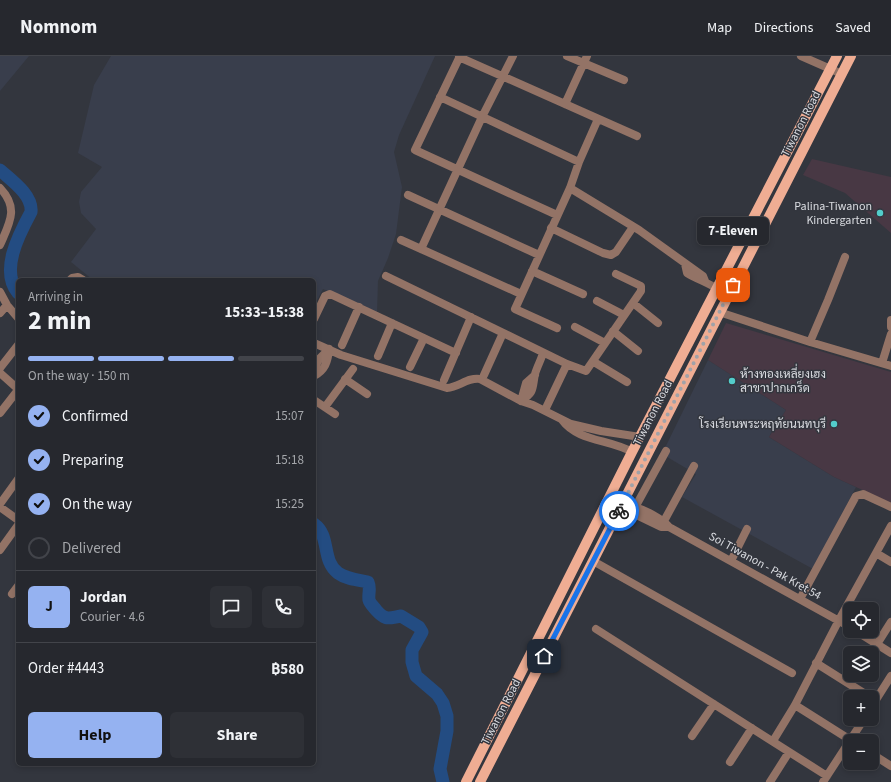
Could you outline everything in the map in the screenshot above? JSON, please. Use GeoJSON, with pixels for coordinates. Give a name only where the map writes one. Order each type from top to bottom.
{"type":"FeatureCollection","features":[{"type":"Feature","properties":{"kind":"main road","name":"Tiwanon Road"},"geometry":{"type":"LineString","coordinates":[[466,782],[632,452],[836,56]]}},
{"type":"Feature","properties":{"kind":"main road","name":"Tiwanon Road"},"geometry":{"type":"LineString","coordinates":[[480,782],[593,560],[630,507],[719,312],[851,56]]}},
{"type":"Feature","properties":{"kind":"main road"},"geometry":{"type":"LineString","coordinates":[[563,588],[575,595]]}},
{"type":"Feature","properties":{"kind":"street"},"geometry":{"type":"LineString","coordinates":[[557,215],[415,150],[460,56],[503,77],[637,136]]}},
{"type":"Feature","properties":{"kind":"street"},"geometry":{"type":"LineString","coordinates":[[422,249],[457,170],[512,56]]}},
{"type":"Feature","properties":{"kind":"street"},"geometry":{"type":"LineString","coordinates":[[567,56],[586,60],[624,80]]}},
{"type":"Feature","properties":{"kind":"street"},"geometry":{"type":"LineString","coordinates":[[801,56],[842,74]]}},
{"type":"Feature","properties":{"kind":"street"},"geometry":{"type":"LineString","coordinates":[[565,104],[586,60]]}},
{"type":"Feature","properties":{"kind":"street"},"geometry":{"type":"LineString","coordinates":[[440,97],[579,162]]}},
{"type":"Feature","properties":{"kind":"street"},"geometry":{"type":"LineString","coordinates":[[557,328],[516,310],[516,306],[570,188],[579,162],[598,119]]}},
{"type":"Feature","properties":{"kind":"street"},"geometry":{"type":"LineString","coordinates":[[0,188],[10,200],[12,213],[9,225],[0,245]]}},
{"type":"Feature","properties":{"kind":"street"},"geometry":{"type":"LineString","coordinates":[[570,188],[633,227],[703,276],[705,281],[716,288]]}},
{"type":"Feature","properties":{"kind":"street"},"geometry":{"type":"LineString","coordinates":[[408,195],[539,255]]}},
{"type":"Feature","properties":{"kind":"street"},"geometry":{"type":"LineString","coordinates":[[551,228],[603,253],[611,255],[616,252],[633,227]]}},
{"type":"Feature","properties":{"kind":"street"},"geometry":{"type":"LineString","coordinates":[[401,240],[521,294]]}},
{"type":"Feature","properties":{"kind":"street"},"geometry":{"type":"LineString","coordinates":[[810,342],[845,257]]}},
{"type":"Feature","properties":{"kind":"street"},"geometry":{"type":"LineString","coordinates":[[532,271],[583,294]]}},
{"type":"Feature","properties":{"kind":"street"},"geometry":{"type":"LineString","coordinates":[[386,276],[543,353],[586,371],[594,362],[605,343],[641,291],[641,286],[616,274]]}},
{"type":"Feature","properties":{"kind":"street"},"geometry":{"type":"LineString","coordinates":[[0,292],[7,305],[16,316]]}},
{"type":"Feature","properties":{"kind":"street"},"geometry":{"type":"LineString","coordinates":[[316,315],[325,296],[330,294],[456,353]]}},
{"type":"Feature","properties":{"kind":"street"},"geometry":{"type":"LineString","coordinates":[[597,301],[624,315]]}},
{"type":"Feature","properties":{"kind":"street"},"geometry":{"type":"LineString","coordinates":[[633,303],[658,323]]}},
{"type":"Feature","properties":{"kind":"street"},"geometry":{"type":"LineString","coordinates":[[0,313],[7,305]]}},
{"type":"Feature","properties":{"kind":"street"},"geometry":{"type":"LineString","coordinates":[[342,345],[359,307]]}},
{"type":"Feature","properties":{"kind":"street"},"geometry":{"type":"LineString","coordinates":[[719,312],[810,342],[891,366]]}},
{"type":"Feature","properties":{"kind":"street"},"geometry":{"type":"LineString","coordinates":[[444,380],[471,317]]}},
{"type":"Feature","properties":{"kind":"street"},"geometry":{"type":"LineString","coordinates":[[891,320],[891,327]]}},
{"type":"Feature","properties":{"kind":"street"},"geometry":{"type":"LineString","coordinates":[[378,356],[392,323]]}},
{"type":"Feature","properties":{"kind":"street"},"geometry":{"type":"LineString","coordinates":[[575,327],[605,343]]}},
{"type":"Feature","properties":{"kind":"street"},"geometry":{"type":"LineString","coordinates":[[613,331],[638,351]]}},
{"type":"Feature","properties":{"kind":"street"},"geometry":{"type":"LineString","coordinates":[[484,375],[503,333]]}},
{"type":"Feature","properties":{"kind":"street"},"geometry":{"type":"LineString","coordinates":[[882,363],[891,334]]}},
{"type":"Feature","properties":{"kind":"street"},"geometry":{"type":"LineString","coordinates":[[410,367],[424,338]]}},
{"type":"Feature","properties":{"kind":"street"},"geometry":{"type":"LineString","coordinates":[[316,345],[341,355],[430,384],[448,388],[455,387],[475,378],[480,379],[521,401],[545,410],[571,424],[585,428],[640,437]]}},
{"type":"Feature","properties":{"kind":"street"},"geometry":{"type":"LineString","coordinates":[[0,368],[16,348]]}},
{"type":"Feature","properties":{"kind":"street"},"geometry":{"type":"LineString","coordinates":[[316,365],[329,349]]}},
{"type":"Feature","properties":{"kind":"street"},"geometry":{"type":"LineString","coordinates":[[316,375],[327,363],[329,349]]}},
{"type":"Feature","properties":{"kind":"street"},"geometry":{"type":"LineString","coordinates":[[521,401],[531,395],[535,375],[543,353]]}},
{"type":"Feature","properties":{"kind":"street"},"geometry":{"type":"LineString","coordinates":[[594,362],[627,382]]}},
{"type":"Feature","properties":{"kind":"street"},"geometry":{"type":"LineString","coordinates":[[545,410],[567,364]]}},
{"type":"Feature","properties":{"kind":"street"},"geometry":{"type":"LineString","coordinates":[[325,408],[353,369]]}},
{"type":"Feature","properties":{"kind":"street"},"geometry":{"type":"LineString","coordinates":[[0,373],[16,388]]}},
{"type":"Feature","properties":{"kind":"street"},"geometry":{"type":"LineString","coordinates":[[345,380],[368,394]]}},
{"type":"Feature","properties":{"kind":"street"},"geometry":{"type":"LineString","coordinates":[[0,413],[16,393]]}},
{"type":"Feature","properties":{"kind":"street"},"geometry":{"type":"LineString","coordinates":[[316,401],[335,414]]}},
{"type":"Feature","properties":{"kind":"street"},"geometry":{"type":"LineString","coordinates":[[560,418],[568,429],[582,435],[623,446],[632,452]]}},
{"type":"Feature","properties":{"kind":"street"},"geometry":{"type":"LineString","coordinates":[[630,507],[666,451]]}},
{"type":"Feature","properties":{"kind":"street"},"geometry":{"type":"LineString","coordinates":[[667,524],[694,466]]}},
{"type":"Feature","properties":{"kind":"street"},"geometry":{"type":"LineString","coordinates":[[16,482],[0,505],[16,518]]}},
{"type":"Feature","properties":{"kind":"street"},"geometry":{"type":"LineString","coordinates":[[800,599],[856,496],[862,494],[891,507]]}},
{"type":"Feature","properties":{"kind":"street","name":"Soi Tiwanon - Pak Kret 54"},"geometry":{"type":"LineString","coordinates":[[630,507],[667,524],[843,623]]}},
{"type":"Feature","properties":{"kind":"street"},"geometry":{"type":"LineString","coordinates":[[772,741],[795,705],[839,620],[891,526]]}},
{"type":"Feature","properties":{"kind":"street"},"geometry":{"type":"LineString","coordinates":[[0,550],[16,528]]}},
{"type":"Feature","properties":{"kind":"street"},"geometry":{"type":"LineString","coordinates":[[731,561],[747,529]]}},
{"type":"Feature","properties":{"kind":"street"},"geometry":{"type":"LineString","coordinates":[[876,553],[891,562]]}},
{"type":"Feature","properties":{"kind":"street"},"geometry":{"type":"LineString","coordinates":[[593,560],[792,673]]}},
{"type":"Feature","properties":{"kind":"street"},"geometry":{"type":"LineString","coordinates":[[12,594],[16,589]]}},
{"type":"Feature","properties":{"kind":"street"},"geometry":{"type":"LineString","coordinates":[[877,644],[891,622]]}},
{"type":"Feature","properties":{"kind":"street"},"geometry":{"type":"LineString","coordinates":[[596,629],[789,752],[825,779],[843,752]]}},
{"type":"Feature","properties":{"kind":"street"},"geometry":{"type":"LineString","coordinates":[[867,638],[891,653]]}},
{"type":"Feature","properties":{"kind":"street"},"geometry":{"type":"LineString","coordinates":[[816,663],[857,690]]}},
{"type":"Feature","properties":{"kind":"street"},"geometry":{"type":"LineString","coordinates":[[879,691],[891,676]]}},
{"type":"Feature","properties":{"kind":"street"},"geometry":{"type":"LineString","coordinates":[[692,736],[714,704]]}},
{"type":"Feature","properties":{"kind":"street"},"geometry":{"type":"LineString","coordinates":[[795,705],[843,735]]}},
{"type":"Feature","properties":{"kind":"street"},"geometry":{"type":"LineString","coordinates":[[730,762],[752,728]]}},
{"type":"Feature","properties":{"kind":"street"},"geometry":{"type":"LineString","coordinates":[[770,782],[789,752]]}},
{"type":"Feature","properties":{"kind":"street"},"geometry":{"type":"LineString","coordinates":[[879,758],[890,763]]}},
{"type":"Feature","properties":{"kind":"shaded area"},"geometry":{"type":"Polygon","coordinates":[[[0,56],[29,56],[0,91],[0,56]]]}},
{"type":"Feature","properties":{"kind":"shaded area"},"geometry":{"type":"Polygon","coordinates":[[[111,56],[435,56],[399,135],[394,152],[402,187],[396,234],[378,281],[377,313],[323,289],[316,302],[316,278],[91,278],[71,262],[96,229],[81,213],[79,202],[81,192],[102,167],[78,153],[94,85],[111,56]]]}},
{"type":"Feature","properties":{"kind":"shaded area","name":"Palina-Tiwanon Kindergarten"},"geometry":{"type":"Polygon","coordinates":[[[812,159],[891,177],[891,233],[845,193],[803,175],[812,159]]]}},
{"type":"Feature","properties":{"kind":"shaded area","name":"โรงเรียนพระหฤทัยนนทบุรี"},"geometry":{"type":"Polygon","coordinates":[[[726,323],[891,372],[891,503],[834,477],[769,437],[786,410],[708,360],[726,323]]]}},
{"type":"Feature","properties":{"kind":"shaded area"},"geometry":{"type":"Polygon","coordinates":[[[708,360],[786,410],[769,437],[834,477],[856,487],[813,569],[682,497],[696,474],[662,454],[708,360]]]}},
{"type":"Feature","properties":{"kind":"waterway"},"geometry":{"type":"LineString","coordinates":[[0,170],[20,188],[29,200],[31,206],[31,212],[16,242],[11,264],[11,274],[16,289]]}},
{"type":"Feature","properties":{"kind":"waterway"},"geometry":{"type":"LineString","coordinates":[[316,526],[323,535],[329,562],[333,568],[338,573],[348,578],[368,582],[370,601],[382,616],[387,618],[401,616],[419,627],[422,632],[412,650],[412,662],[416,676],[437,694],[443,703],[447,716],[447,731],[440,769],[443,782]]}},
{"type":"Feature","properties":{"kind":"way so far"},"geometry":{"type":"LineString","coordinates":[[619,511],[733,285]]}},
{"type":"Feature","properties":{"kind":"place","name":"Palina-Tiwanon Kindergarten"},"geometry":{"type":"Point","coordinates":[880,213]}},
{"type":"Feature","properties":{"kind":"place","name":"7-Eleven"},"geometry":{"type":"Point","coordinates":[733,285]}},
{"type":"Feature","properties":{"kind":"place","name":"ห้างทองเหลี่ยงเฮง สาขาปากเกร็ด"},"geometry":{"type":"Point","coordinates":[732,381]}},
{"type":"Feature","properties":{"kind":"place","name":"โรงเรียนพระหฤทัยนนทบุรี"},"geometry":{"type":"Point","coordinates":[834,424]}},
{"type":"Feature","properties":{"kind":"route"},"geometry":{"type":"LineString","coordinates":[[544,656],[619,511]]}}]}
